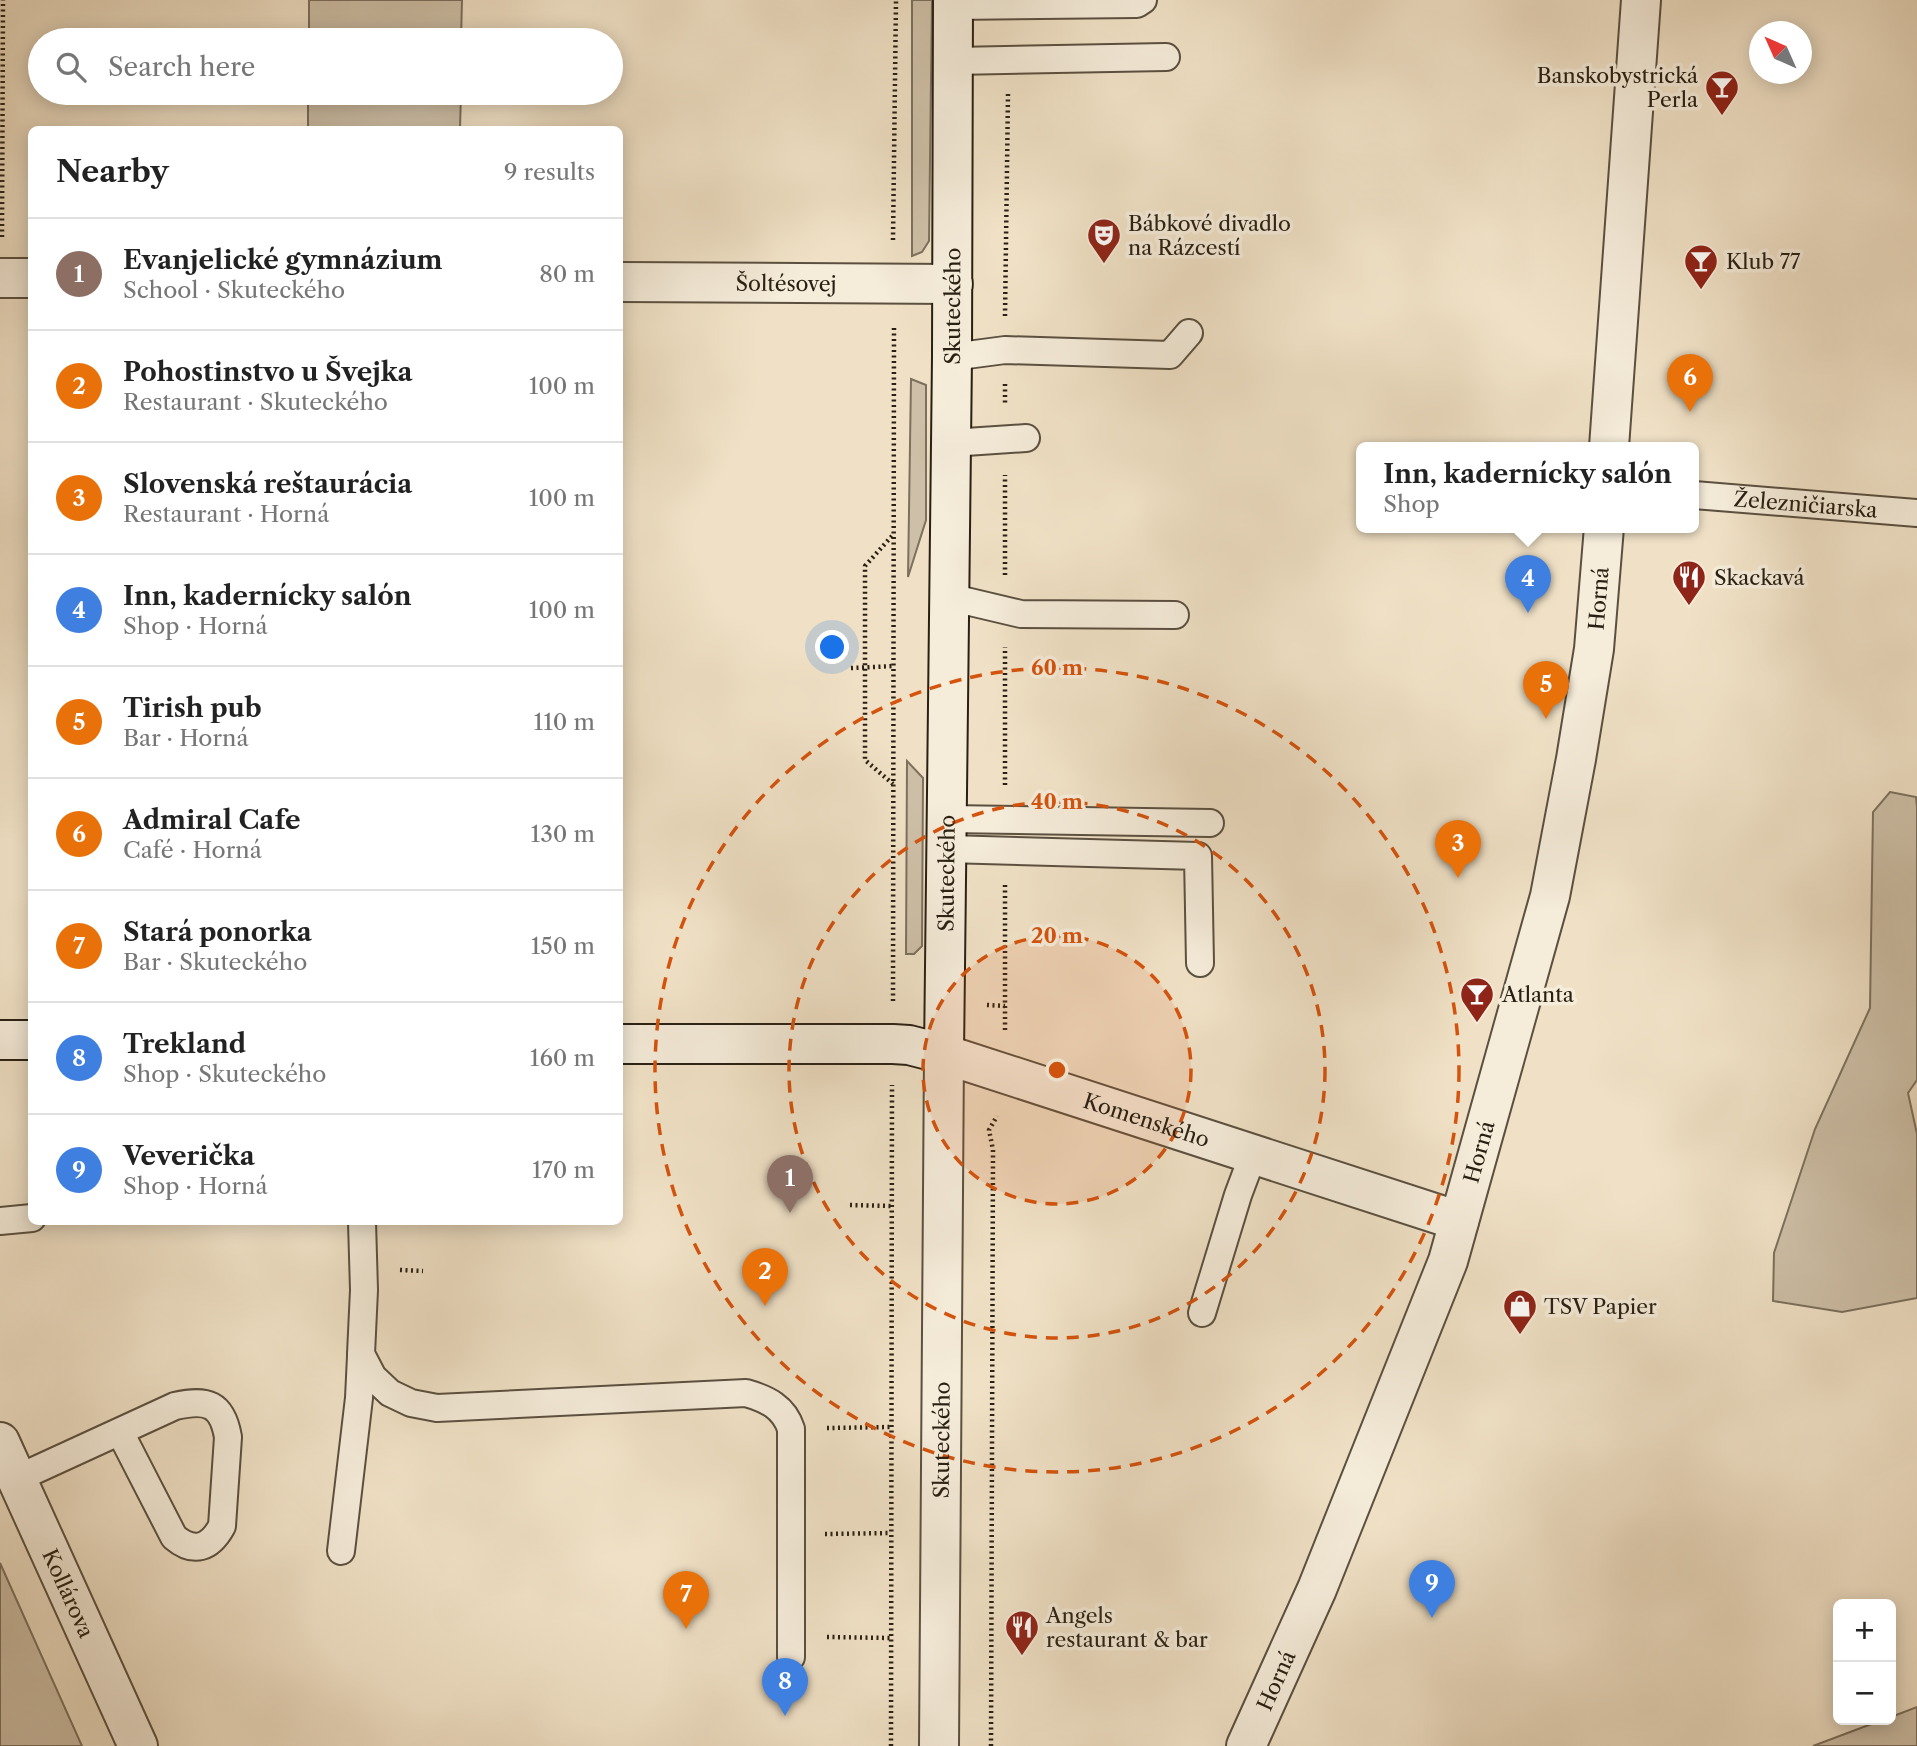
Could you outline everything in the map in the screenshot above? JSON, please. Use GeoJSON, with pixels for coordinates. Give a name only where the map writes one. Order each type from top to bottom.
{"type":"FeatureCollection","features":[{"type":"Feature","properties":{"kind":"street"},"geometry":{"type":"LineString","coordinates":[[1609,442],[1641,0]]}},
{"type":"Feature","properties":{"kind":"street","name":"Skuteckého"},"geometry":{"type":"LineString","coordinates":[[939,1746],[953,284],[953,3]]}},
{"type":"Feature","properties":{"kind":"street"},"geometry":{"type":"LineString","coordinates":[[0,278],[28,278]]}},
{"type":"Feature","properties":{"kind":"street","name":"Šoltésovej"},"geometry":{"type":"LineString","coordinates":[[623,282],[953,284]]}},
{"type":"Feature","properties":{"kind":"street","name":"Horná"},"geometry":{"type":"LineString","coordinates":[[1246,1746],[1317,1589],[1448,1261],[1550,896],[1594,649],[1604,533]]}},
{"type":"Feature","properties":{"kind":"street"},"geometry":{"type":"LineString","coordinates":[[0,1040],[28,1040]]}},
{"type":"Feature","properties":{"kind":"street","name":"Komenského"},"geometry":{"type":"LineString","coordinates":[[623,1044],[909,1045],[1459,1221]]}},
{"type":"Feature","properties":{"kind":"street","name":"Kollárova"},"geometry":{"type":"LineString","coordinates":[[0,1442],[138,1746]]}},
{"type":"Feature","properties":{"kind":"lane"},"geometry":{"type":"LineString","coordinates":[[953,3],[1137,4],[1143,0]]}},
{"type":"Feature","properties":{"kind":"lane"},"geometry":{"type":"LineString","coordinates":[[954,61],[1166,57]]}},
{"type":"Feature","properties":{"kind":"lane"},"geometry":{"type":"LineString","coordinates":[[952,358],[1005,351],[1170,355],[1189,333]]}},
{"type":"Feature","properties":{"kind":"lane"},"geometry":{"type":"LineString","coordinates":[[951,443],[1015,439]]}},
{"type":"Feature","properties":{"kind":"lane","name":"Železničiarska"},"geometry":{"type":"LineString","coordinates":[[1699,495],[1917,513]]}},
{"type":"Feature","properties":{"kind":"lane"},"geometry":{"type":"LineString","coordinates":[[950,597],[1021,614],[1175,615]]}},
{"type":"Feature","properties":{"kind":"lane"},"geometry":{"type":"LineString","coordinates":[[947,834],[1005,820],[1210,823]]}},
{"type":"Feature","properties":{"kind":"lane"},"geometry":{"type":"LineString","coordinates":[[947,834],[1005,851],[1198,856],[1200,963]]}},
{"type":"Feature","properties":{"kind":"lane"},"geometry":{"type":"LineString","coordinates":[[1202,1313],[1253,1154]]}},
{"type":"Feature","properties":{"kind":"lane"},"geometry":{"type":"LineString","coordinates":[[0,1221],[28,1218]]}},
{"type":"Feature","properties":{"kind":"lane"},"geometry":{"type":"LineString","coordinates":[[341,1551],[359,1398],[364,1290],[362,1225]]}},
{"type":"Feature","properties":{"kind":"lane"},"geometry":{"type":"LineString","coordinates":[[361,1354],[373,1377],[390,1393],[411,1403],[437,1408],[746,1393],[777,1406],[787,1417],[791,1429],[791,1657]]}},
{"type":"Feature","properties":{"kind":"lane"},"geometry":{"type":"LineString","coordinates":[[16,1479],[120,1432],[183,1404],[205,1403],[218,1410],[228,1437],[222,1526],[216,1537],[205,1546],[194,1548],[182,1544],[174,1537],[120,1432]]}},
{"type":"Feature","properties":{"kind":"path"},"geometry":{"type":"LineString","coordinates":[[0,240],[3,0]]}},
{"type":"Feature","properties":{"kind":"path"},"geometry":{"type":"LineString","coordinates":[[893,251],[896,0]]}},
{"type":"Feature","properties":{"kind":"path"},"geometry":{"type":"LineString","coordinates":[[1005,820],[1005,610],[1015,439],[1005,351],[1008,60]]}},
{"type":"Feature","properties":{"kind":"path"},"geometry":{"type":"LineString","coordinates":[[893,1006],[894,316]]}},
{"type":"Feature","properties":{"kind":"path"},"geometry":{"type":"LineString","coordinates":[[893,535],[866,566],[865,760],[894,784]]}},
{"type":"Feature","properties":{"kind":"path"},"geometry":{"type":"LineString","coordinates":[[851,668],[894,666]]}},
{"type":"Feature","properties":{"kind":"path"},"geometry":{"type":"LineString","coordinates":[[1005,851],[1006,1041]]}},
{"type":"Feature","properties":{"kind":"path"},"geometry":{"type":"LineString","coordinates":[[891,1746],[892,1081]]}},
{"type":"Feature","properties":{"kind":"path"},"geometry":{"type":"LineString","coordinates":[[991,1746],[993,1150],[989,1130],[997,1116]]}},
{"type":"Feature","properties":{"kind":"path"},"geometry":{"type":"LineString","coordinates":[[850,1205],[892,1206]]}},
{"type":"Feature","properties":{"kind":"path"},"geometry":{"type":"LineString","coordinates":[[829,1428],[891,1427]]}},
{"type":"Feature","properties":{"kind":"path"},"geometry":{"type":"LineString","coordinates":[[828,1534],[891,1533]]}},
{"type":"Feature","properties":{"kind":"path"},"geometry":{"type":"LineString","coordinates":[[826,1637],[891,1637]]}},
{"type":"Feature","properties":{"kind":"shaded area"},"geometry":{"type":"Polygon","coordinates":[[[309,0],[462,0],[461,28],[309,28],[309,0]]]}},
{"type":"Feature","properties":{"kind":"shaded area"},"geometry":{"type":"Polygon","coordinates":[[[912,0],[932,0],[929,241],[922,252],[912,256],[912,0]]]}},
{"type":"Feature","properties":{"kind":"shaded area"},"geometry":{"type":"Polygon","coordinates":[[[308,105],[461,105],[460,126],[308,126],[308,105]]]}},
{"type":"Feature","properties":{"kind":"shaded area"},"geometry":{"type":"Polygon","coordinates":[[[911,379],[926,385],[926,520],[908,577],[911,379]]]}},
{"type":"Feature","properties":{"kind":"shaded area"},"geometry":{"type":"Polygon","coordinates":[[[907,761],[923,778],[922,946],[914,954],[906,954],[907,761]]]}},
{"type":"Feature","properties":{"kind":"shaded area"},"geometry":{"type":"Polygon","coordinates":[[[1890,792],[1916,797],[1917,807],[1917,1080],[1908,1093],[1917,1134],[1917,1298],[1842,1312],[1773,1301],[1774,1253],[1815,1129],[1870,1008],[1873,812],[1890,792]]]}},
{"type":"Feature","properties":{"kind":"shaded area"},"geometry":{"type":"Polygon","coordinates":[[[0,1563],[82,1746],[0,1746],[0,1563]]]}},
{"type":"Feature","properties":{"kind":"shaded area"},"geometry":{"type":"Polygon","coordinates":[[[1917,1707],[1917,1746],[1813,1746],[1869,1725],[1896,1725],[1896,1715],[1917,1707]]]}},
{"type":"Feature","properties":{"kind":"place","name":"Banskobystrická Perla"},"geometry":{"type":"Point","coordinates":[1722,117]}},
{"type":"Feature","properties":{"kind":"place","name":"Bábkové divadlo na Rázcestí"},"geometry":{"type":"Point","coordinates":[1104,265]}},
{"type":"Feature","properties":{"kind":"place","name":"Klub 77"},"geometry":{"type":"Point","coordinates":[1701,291]}},
{"type":"Feature","properties":{"kind":"place","name":"Admiral Cafe"},"geometry":{"type":"Point","coordinates":[1690,412]}},
{"type":"Feature","properties":{"kind":"place","name":"Skackavá"},"geometry":{"type":"Point","coordinates":[1689,607]}},
{"type":"Feature","properties":{"kind":"place","name":"Inn, kadernícky salón"},"geometry":{"type":"Point","coordinates":[1528,613]}},
{"type":"Feature","properties":{"kind":"place","name":"Tirish pub"},"geometry":{"type":"Point","coordinates":[1546,719]}},
{"type":"Feature","properties":{"kind":"place","name":"Slovenská reštaurácia"},"geometry":{"type":"Point","coordinates":[1458,878]}},
{"type":"Feature","properties":{"kind":"place","name":"Atlanta"},"geometry":{"type":"Point","coordinates":[1477,1024]}},
{"type":"Feature","properties":{"kind":"place","name":"Evanjelické gymnázium"},"geometry":{"type":"Point","coordinates":[790,1213]}},
{"type":"Feature","properties":{"kind":"place","name":"Pohostinstvo u Švejka"},"geometry":{"type":"Point","coordinates":[765,1306]}},
{"type":"Feature","properties":{"kind":"place","name":"TSV Papier"},"geometry":{"type":"Point","coordinates":[1520,1336]}},
{"type":"Feature","properties":{"kind":"place","name":"Veverička"},"geometry":{"type":"Point","coordinates":[1432,1618]}},
{"type":"Feature","properties":{"kind":"place","name":"Stará ponorka"},"geometry":{"type":"Point","coordinates":[686,1629]}},
{"type":"Feature","properties":{"kind":"place","name":"Angels restaurant & bar"},"geometry":{"type":"Point","coordinates":[1022,1657]}},
{"type":"Feature","properties":{"kind":"place","name":"Trekland"},"geometry":{"type":"Point","coordinates":[785,1716]}}]}
